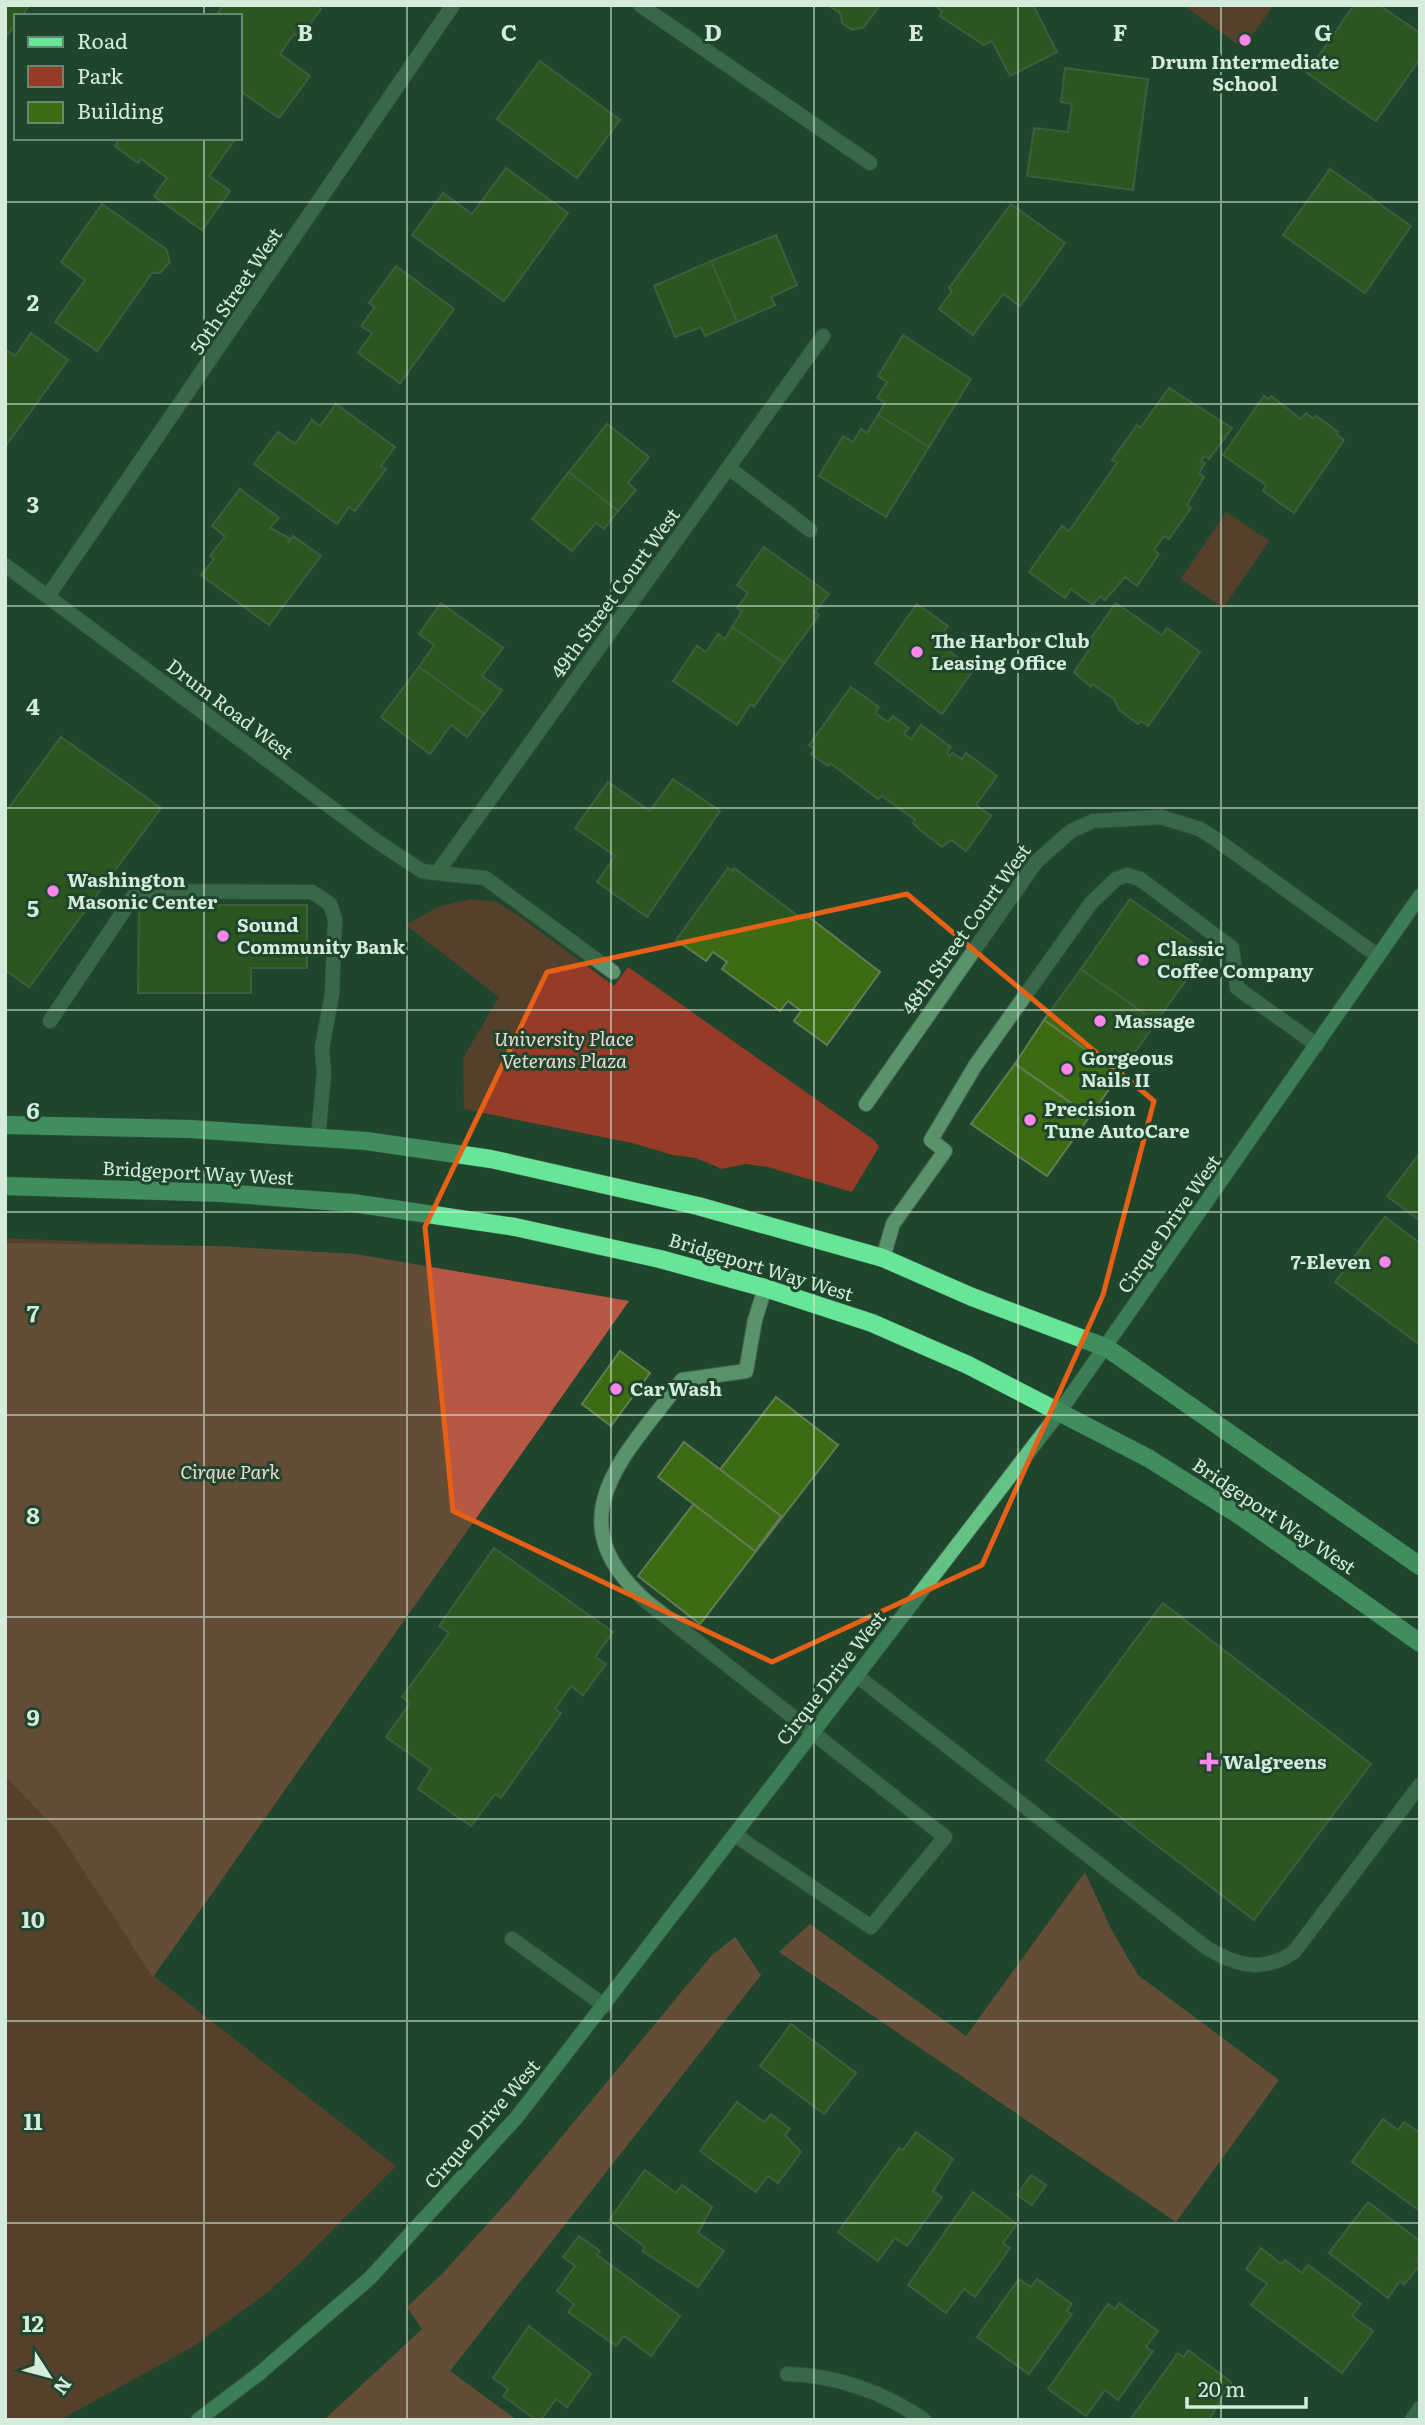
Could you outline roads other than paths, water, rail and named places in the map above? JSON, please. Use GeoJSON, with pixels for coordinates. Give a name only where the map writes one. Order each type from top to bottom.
{"type":"FeatureCollection","features":[{"type":"Feature","properties":{"kind":"main road","name":"Cirque Drive West"},"geometry":{"type":"LineString","coordinates":[[198,2420],[260,2373],[370,2278],[495,2143],[605,2006],[1107,1348],[1420,896]]}},
{"type":"Feature","properties":{"kind":"main road","name":"Bridgeport Way West"},"geometry":{"type":"LineString","coordinates":[[5,1125],[190,1129],[366,1141],[491,1159],[698,1206],[883,1258],[972,1297],[1107,1348],[1420,1566]]}},
{"type":"Feature","properties":{"kind":"main road","name":"Bridgeport Way West"},"geometry":{"type":"LineString","coordinates":[[5,1186],[222,1194],[353,1203],[515,1227],[660,1259],[765,1288],[872,1323],[968,1365],[1058,1414],[1148,1458],[1242,1517],[1420,1643]]}},
{"type":"Feature","properties":{"kind":"street","name":"50th Street West"},"geometry":{"type":"LineString","coordinates":[[48,596],[453,5]]}},
{"type":"Feature","properties":{"kind":"street"},"geometry":{"type":"LineString","coordinates":[[640,5],[870,163]]}},
{"type":"Feature","properties":{"kind":"street","name":"49th Street Court West"},"geometry":{"type":"LineString","coordinates":[[438,873],[824,335]]}},
{"type":"Feature","properties":{"kind":"street"},"geometry":{"type":"LineString","coordinates":[[729,468],[810,530]]}},
{"type":"Feature","properties":{"kind":"street","name":"Drum Road West"},"geometry":{"type":"LineString","coordinates":[[5,565],[375,840],[422,871],[485,878],[613,972]]}},
{"type":"Feature","properties":{"kind":"street","name":"48th Street Court West"},"geometry":{"type":"LineString","coordinates":[[866,1104],[1037,862],[1071,831],[1093,821],[1146,816],[1200,829],[1378,956]]}},
{"type":"Feature","properties":{"kind":"street"},"geometry":{"type":"LineString","coordinates":[[883,1258],[893,1224],[945,1151],[932,1140],[975,1066],[1091,903],[1116,879],[1127,875],[1140,879],[1232,948],[1237,988],[1317,1045]]}},
{"type":"Feature","properties":{"kind":"street"},"geometry":{"type":"LineString","coordinates":[[50,1021],[136,891],[312,892],[330,904],[335,919],[336,953],[327,1026],[321,1048],[324,1073],[318,1138]]}},
{"type":"Feature","properties":{"kind":"street"},"geometry":{"type":"LineString","coordinates":[[735,1835],[871,1927],[945,1837],[629,1586],[609,1560],[600,1522],[608,1483],[682,1380],[746,1371],[754,1320],[765,1288]]}},
{"type":"Feature","properties":{"kind":"street"},"geometry":{"type":"LineString","coordinates":[[857,1676],[1207,1948],[1242,1965],[1263,1966],[1294,1952],[1420,1786]]}},
{"type":"Feature","properties":{"kind":"street"},"geometry":{"type":"LineString","coordinates":[[512,1939],[605,2006]]}},
{"type":"Feature","properties":{"kind":"street"},"geometry":{"type":"LineString","coordinates":[[787,2374],[824,2376],[842,2381],[898,2404],[924,2420]]}},
{"type":"Feature","properties":{"kind":"street"},"geometry":{"type":"LineString","coordinates":[[1412,2420],[1420,2408]]}},
{"type":"Feature","properties":{"kind":"place","name":"Drum Intermediate School"},"geometry":{"type":"Point","coordinates":[1245,40]}},
{"type":"Feature","properties":{"kind":"place","name":"The Harbor Club Leasing Office"},"geometry":{"type":"Point","coordinates":[917,652]}},
{"type":"Feature","properties":{"kind":"place","name":"Washington Masonic Center"},"geometry":{"type":"Point","coordinates":[53,891]}},
{"type":"Feature","properties":{"kind":"place","name":"Sound Community Bank"},"geometry":{"type":"Point","coordinates":[223,936]}},
{"type":"Feature","properties":{"kind":"place","name":"Classic Coffee Company"},"geometry":{"type":"Point","coordinates":[1143,960]}},
{"type":"Feature","properties":{"kind":"place","name":"Massage"},"geometry":{"type":"Point","coordinates":[1100,1021]}},
{"type":"Feature","properties":{"kind":"place","name":"Gorgeous Nails II"},"geometry":{"type":"Point","coordinates":[1067,1069]}},
{"type":"Feature","properties":{"kind":"place","name":"Precision Tune AutoCare"},"geometry":{"type":"Point","coordinates":[1030,1120]}},
{"type":"Feature","properties":{"kind":"place","name":"7-Eleven"},"geometry":{"type":"Point","coordinates":[1385,1262]}},
{"type":"Feature","properties":{"kind":"place","name":"Car Wash"},"geometry":{"type":"Point","coordinates":[616,1389]}},
{"type":"Feature","properties":{"kind":"place","name":"Walgreens"},"geometry":{"type":"Point","coordinates":[1209,1762]}},
{"type":"Feature","properties":{"kind":"park label","name":"University Place Veterans Plaza"},"geometry":{"type":"Point","coordinates":[564,1050]}},
{"type":"Feature","properties":{"kind":"park label","name":"Cirque Park"},"geometry":{"type":"Point","coordinates":[230,1472]}}]}
